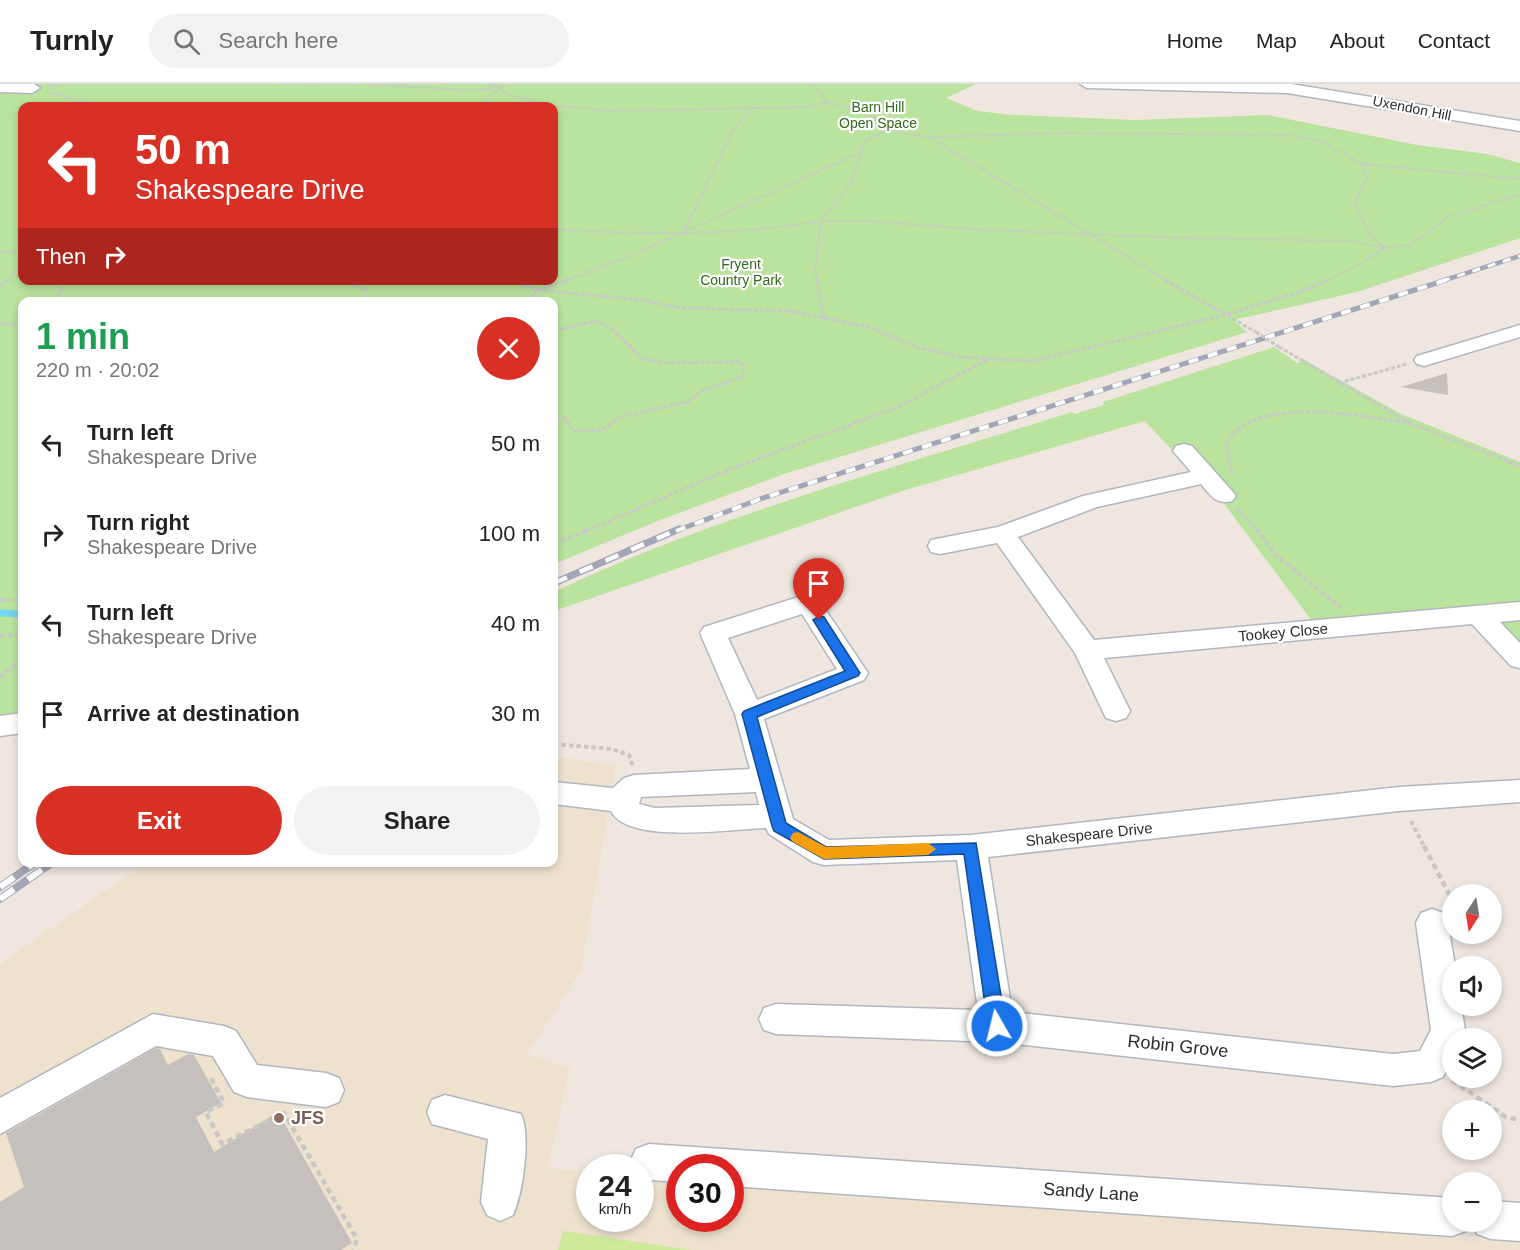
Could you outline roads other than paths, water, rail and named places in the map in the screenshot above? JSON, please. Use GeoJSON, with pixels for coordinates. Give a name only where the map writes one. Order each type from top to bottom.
{"type":"FeatureCollection","features":[{"type":"Feature","properties":{"kind":"street","name":"Uxendon Hill"},"geometry":{"type":"LineString","coordinates":[[1097,84],[1245,86],[1318,92],[1520,126]]}},
{"type":"Feature","properties":{"kind":"street"},"geometry":{"type":"LineString","coordinates":[[0,87],[32,88]]}},
{"type":"Feature","properties":{"kind":"street"},"geometry":{"type":"LineString","coordinates":[[1424,360],[1520,331]]}},
{"type":"Feature","properties":{"kind":"street"},"geometry":{"type":"LineString","coordinates":[[1184,451],[1224,496]]}},
{"type":"Feature","properties":{"kind":"street"},"geometry":{"type":"LineString","coordinates":[[940,546],[1004,534],[1091,501],[1206,476]]}},
{"type":"Feature","properties":{"kind":"street"},"geometry":{"type":"LineString","coordinates":[[1004,534],[1087,650],[1116,711]]}},
{"type":"Feature","properties":{"kind":"street","name":"Shakespeare Drive"},"geometry":{"type":"LineString","coordinates":[[749,714],[854,673],[808,603],[713,633],[749,714],[765,780],[780,826],[824,853],[971,848],[1399,799],[1520,791]]}},
{"type":"Feature","properties":{"kind":"street","name":"Tookey Close"},"geometry":{"type":"LineString","coordinates":[[1087,650],[1520,611]]}},
{"type":"Feature","properties":{"kind":"street"},"geometry":{"type":"LineString","coordinates":[[1479,616],[1520,659]]}},
{"type":"Feature","properties":{"kind":"street"},"geometry":{"type":"LineString","coordinates":[[0,726],[18,724]]}},
{"type":"Feature","properties":{"kind":"street"},"geometry":{"type":"LineString","coordinates":[[558,793],[632,793],[765,780]]}},
{"type":"Feature","properties":{"kind":"street"},"geometry":{"type":"LineString","coordinates":[[632,793],[625,810],[636,818],[655,820],[776,816]]}},
{"type":"Feature","properties":{"kind":"street"},"geometry":{"type":"LineString","coordinates":[[971,848],[997,1026]]}},
{"type":"Feature","properties":{"kind":"street","name":"Robin Grove"},"geometry":{"type":"LineString","coordinates":[[776,1019],[997,1026],[1393,1070],[1431,1066],[1448,1030],[1444,944]]}},
{"type":"Feature","properties":{"kind":"street"},"geometry":{"type":"LineString","coordinates":[[0,1117],[153,1030],[224,1042],[247,1080],[326,1090]]}},
{"type":"Feature","properties":{"kind":"street"},"geometry":{"type":"LineString","coordinates":[[445,1112],[508,1126],[500,1202]]}},
{"type":"Feature","properties":{"kind":"street","name":"Sandy Lane"},"geometry":{"type":"LineString","coordinates":[[744,1168],[1442,1216]]}},
{"type":"Feature","properties":{"kind":"street"},"geometry":{"type":"LineString","coordinates":[[1502,1221],[1520,1222]]}},
{"type":"Feature","properties":{"kind":"waterway"},"geometry":{"type":"LineString","coordinates":[[0,613],[18,614]]}},
{"type":"Feature","properties":{"kind":"railway"},"geometry":{"type":"LineString","coordinates":[[1442,281],[1520,256]]}},
{"type":"Feature","properties":{"kind":"railway"},"geometry":{"type":"LineString","coordinates":[[676,531],[760,499],[1446,280]]}},
{"type":"Feature","properties":{"kind":"railway"},"geometry":{"type":"LineString","coordinates":[[558,581],[679,529]]}},
{"type":"Feature","properties":{"kind":"railway"},"geometry":{"type":"LineString","coordinates":[[0,887],[29,867]]}},
{"type":"Feature","properties":{"kind":"railway"},"geometry":{"type":"LineString","coordinates":[[0,899],[46,867]]}},
{"type":"Feature","properties":{"kind":"place","name":"JFS"},"geometry":{"type":"Point","coordinates":[279,1118]}},
{"type":"Feature","properties":{"kind":"park label","name":"Barn Hill Open Space"},"geometry":{"type":"Point","coordinates":[878,116]}},
{"type":"Feature","properties":{"kind":"park label","name":"Fryent Country Park"},"geometry":{"type":"Point","coordinates":[741,272]}}]}
